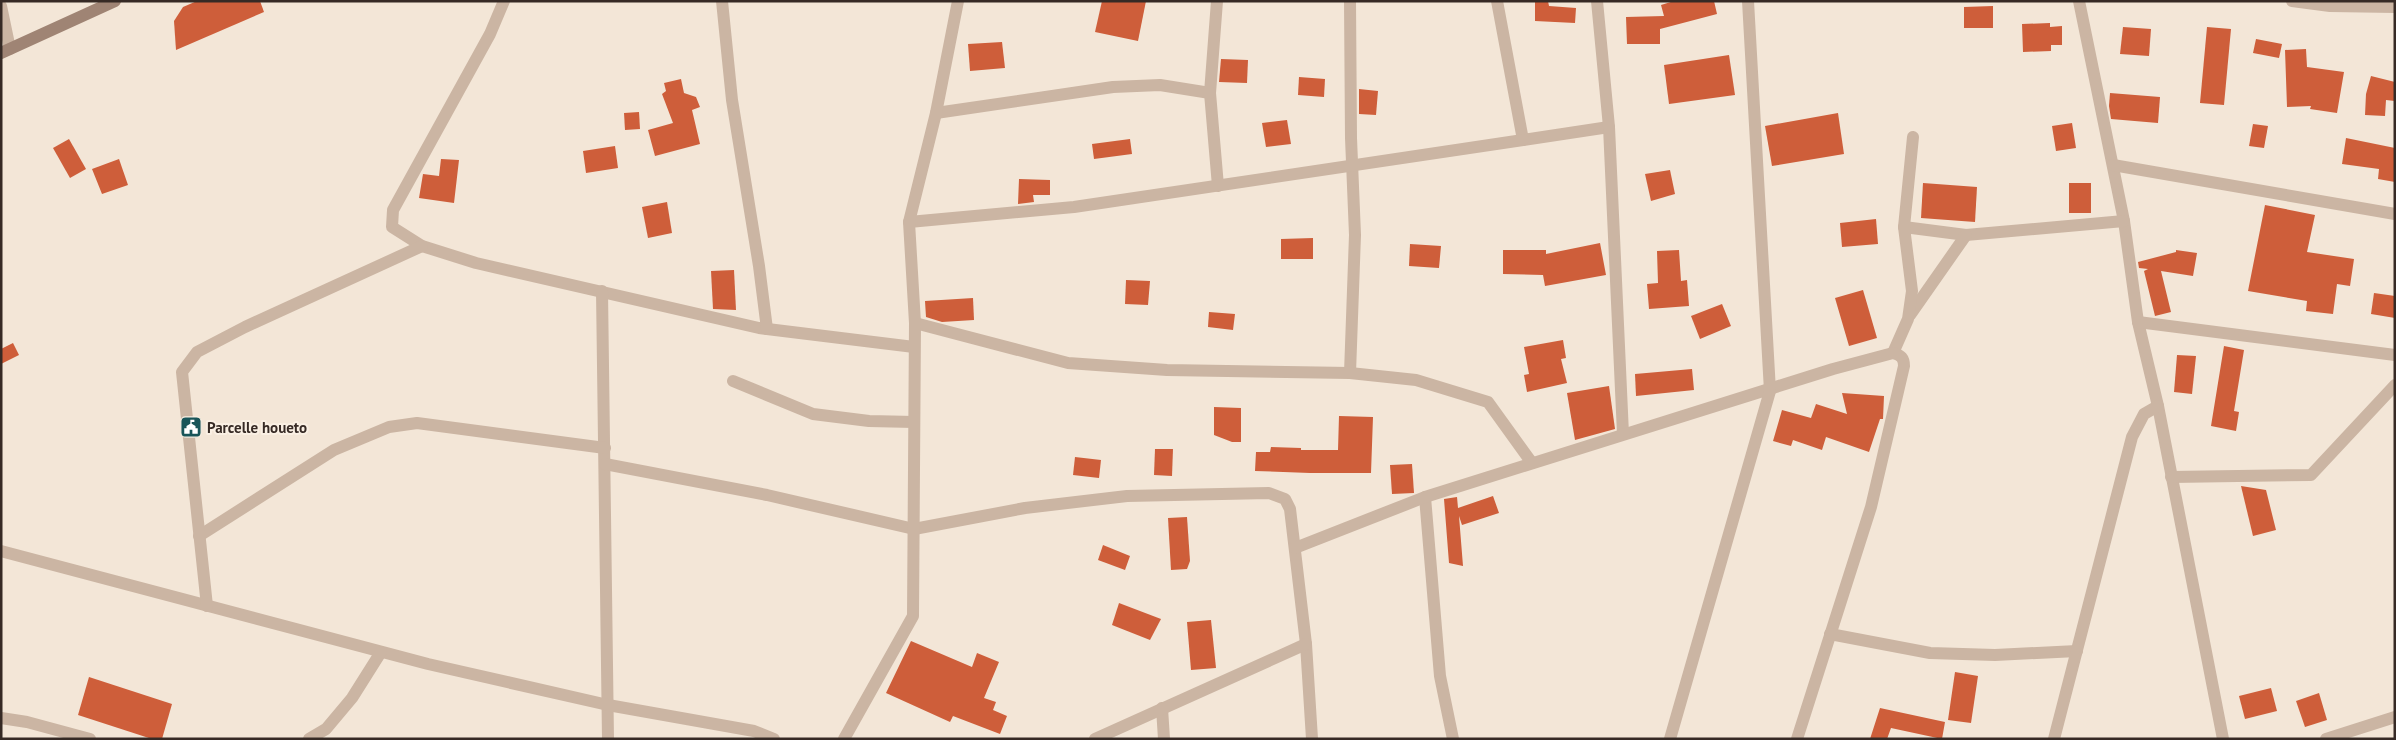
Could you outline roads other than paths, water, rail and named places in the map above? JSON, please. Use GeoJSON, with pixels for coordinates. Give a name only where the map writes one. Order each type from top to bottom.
{"type":"FeatureCollection","features":[{"type":"Feature","properties":{"kind":"main road"},"geometry":{"type":"LineString","coordinates":[[6,51],[115,1]]}},
{"type":"Feature","properties":{"kind":"street"},"geometry":{"type":"LineString","coordinates":[[504,1],[490,34],[393,210],[392,227],[422,246],[476,263],[767,329],[914,347]]}},
{"type":"Feature","properties":{"kind":"street"},"geometry":{"type":"LineString","coordinates":[[722,1],[732,100],[760,266],[767,329]]}},
{"type":"Feature","properties":{"kind":"street"},"geometry":{"type":"LineString","coordinates":[[1217,1],[1210,93],[1218,186]]}},
{"type":"Feature","properties":{"kind":"street"},"geometry":{"type":"LineString","coordinates":[[1350,1],[1351,138],[1355,235],[1350,373]]}},
{"type":"Feature","properties":{"kind":"street"},"geometry":{"type":"LineString","coordinates":[[1497,1],[1523,140]]}},
{"type":"Feature","properties":{"kind":"street"},"geometry":{"type":"LineString","coordinates":[[1597,1],[1608,127],[1623,434]]}},
{"type":"Feature","properties":{"kind":"street"},"geometry":{"type":"LineString","coordinates":[[1670,739],[1770,390],[1748,1]]}},
{"type":"Feature","properties":{"kind":"street"},"geometry":{"type":"LineString","coordinates":[[2079,1],[2124,221],[2138,322],[2158,406],[2222,739]]}},
{"type":"Feature","properties":{"kind":"street"},"geometry":{"type":"LineString","coordinates":[[2292,1],[2330,6],[2395,7]]}},
{"type":"Feature","properties":{"kind":"street"},"geometry":{"type":"LineString","coordinates":[[844,739],[913,616],[915,323],[910,222],[962,2]]}},
{"type":"Feature","properties":{"kind":"street"},"geometry":{"type":"LineString","coordinates":[[1,6],[6,51]]}},
{"type":"Feature","properties":{"kind":"street"},"geometry":{"type":"LineString","coordinates":[[936,113],[1112,87],[1160,85],[1210,93]]}},
{"type":"Feature","properties":{"kind":"street"},"geometry":{"type":"LineString","coordinates":[[910,222],[1074,207],[1608,127]]}},
{"type":"Feature","properties":{"kind":"street"},"geometry":{"type":"LineString","coordinates":[[1908,320],[1912,291],[1904,227],[1913,137]]}},
{"type":"Feature","properties":{"kind":"street"},"geometry":{"type":"LineString","coordinates":[[2113,165],[2395,214]]}},
{"type":"Feature","properties":{"kind":"street"},"geometry":{"type":"LineString","coordinates":[[1904,227],[1966,235],[2124,221]]}},
{"type":"Feature","properties":{"kind":"street"},"geometry":{"type":"LineString","coordinates":[[1893,353],[1908,320],[1966,235]]}},
{"type":"Feature","properties":{"kind":"street"},"geometry":{"type":"LineString","coordinates":[[207,606],[182,372],[197,352],[245,327],[422,246]]}},
{"type":"Feature","properties":{"kind":"street"},"geometry":{"type":"LineString","coordinates":[[602,291],[608,739]]}},
{"type":"Feature","properties":{"kind":"street"},"geometry":{"type":"LineString","coordinates":[[2138,322],[2395,355]]}},
{"type":"Feature","properties":{"kind":"street"},"geometry":{"type":"LineString","coordinates":[[915,323],[1068,363],[1168,370],[1350,373],[1416,380],[1488,402],[1532,463]]}},
{"type":"Feature","properties":{"kind":"street"},"geometry":{"type":"LineString","coordinates":[[1295,548],[1425,497],[1833,369],[1893,353],[1900,355],[1904,360],[1904,366],[1871,507],[1797,739]]}},
{"type":"Feature","properties":{"kind":"street"},"geometry":{"type":"LineString","coordinates":[[733,381],[813,414],[869,421],[914,422]]}},
{"type":"Feature","properties":{"kind":"street"},"geometry":{"type":"LineString","coordinates":[[2171,477],[2312,475],[2394,388]]}},
{"type":"Feature","properties":{"kind":"street"},"geometry":{"type":"LineString","coordinates":[[2054,739],[2132,437],[2144,414],[2158,406]]}},
{"type":"Feature","properties":{"kind":"street"},"geometry":{"type":"LineString","coordinates":[[199,536],[334,450],[389,427],[417,423],[605,448]]}},
{"type":"Feature","properties":{"kind":"street"},"geometry":{"type":"LineString","coordinates":[[605,464],[767,495],[914,529],[1025,508],[1127,496],[1269,494],[1285,500],[1295,548],[1306,644],[1312,739]]}},
{"type":"Feature","properties":{"kind":"street"},"geometry":{"type":"LineString","coordinates":[[1425,497],[1440,676],[1452,739]]}},
{"type":"Feature","properties":{"kind":"street"},"geometry":{"type":"LineString","coordinates":[[1,551],[382,652],[608,706],[754,732],[774,739]]}},
{"type":"Feature","properties":{"kind":"street"},"geometry":{"type":"LineString","coordinates":[[1830,634],[1930,653],[1995,655],[2077,651]]}},
{"type":"Feature","properties":{"kind":"street"},"geometry":{"type":"LineString","coordinates":[[1095,739],[1306,644]]}},
{"type":"Feature","properties":{"kind":"street"},"geometry":{"type":"LineString","coordinates":[[309,739],[326,729],[352,698],[382,652]]}},
{"type":"Feature","properties":{"kind":"street"},"geometry":{"type":"LineString","coordinates":[[1162,708],[1164,739]]}},
{"type":"Feature","properties":{"kind":"street"},"geometry":{"type":"LineString","coordinates":[[2326,739],[2395,717]]}},
{"type":"Feature","properties":{"kind":"street"},"geometry":{"type":"LineString","coordinates":[[1,718],[27,722],[90,739]]}},
{"type":"Feature","properties":{"kind":"place","name":"Parcelle houeto"},"geometry":{"type":"Point","coordinates":[191,427]}}]}
